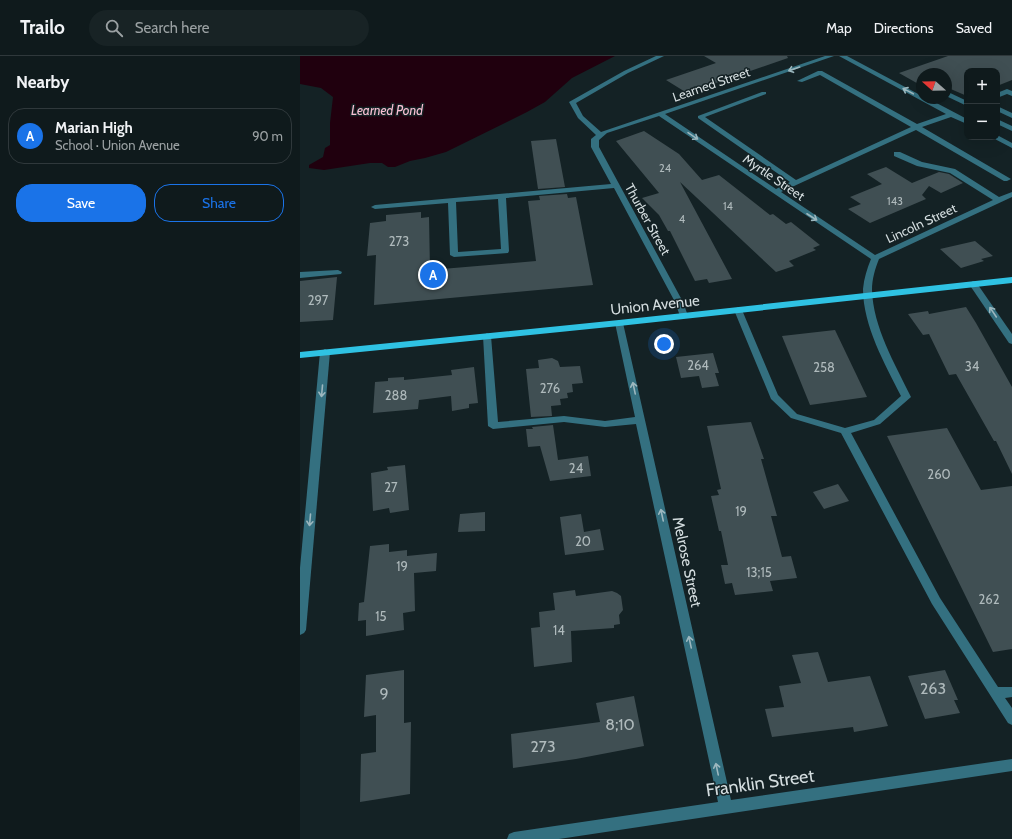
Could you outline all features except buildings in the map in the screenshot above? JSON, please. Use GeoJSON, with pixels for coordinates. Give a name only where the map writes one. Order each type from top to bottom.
{"type":"FeatureCollection","features":[{"type":"Feature","properties":{"kind":"main road","name":"Union Avenue"},"geometry":{"type":"LineString","coordinates":[[300,355],[1011,281]]}},
{"type":"Feature","properties":{"kind":"street"},"geometry":{"type":"LineString","coordinates":[[600,135],[580,117],[572,102],[626,72],[661,56]]}},
{"type":"Feature","properties":{"kind":"street","name":"Learned Street"},"geometry":{"type":"LineString","coordinates":[[600,135],[831,56]]}},
{"type":"Feature","properties":{"kind":"street"},"geometry":{"type":"LineString","coordinates":[[842,56],[964,120]]}},
{"type":"Feature","properties":{"kind":"street"},"geometry":{"type":"LineString","coordinates":[[800,81],[820,72],[1007,179]]}},
{"type":"Feature","properties":{"kind":"street"},"geometry":{"type":"LineString","coordinates":[[1000,94],[1007,91],[1012,94]]}},
{"type":"Feature","properties":{"kind":"street"},"geometry":{"type":"LineString","coordinates":[[764,93],[700,117],[796,183]]}},
{"type":"Feature","properties":{"kind":"street"},"geometry":{"type":"LineString","coordinates":[[952,96],[964,102]]}},
{"type":"Feature","properties":{"kind":"street"},"geometry":{"type":"LineString","coordinates":[[1000,110],[1012,116]]}},
{"type":"Feature","properties":{"kind":"street","name":"Myrtle Street"},"geometry":{"type":"LineString","coordinates":[[660,114],[875,258]]}},
{"type":"Feature","properties":{"kind":"street"},"geometry":{"type":"LineString","coordinates":[[775,192],[916,126],[952,114]]}},
{"type":"Feature","properties":{"kind":"street"},"geometry":{"type":"LineString","coordinates":[[1000,123],[1012,129]]}},
{"type":"Feature","properties":{"kind":"street","name":"Thurber Street"},"geometry":{"type":"LineString","coordinates":[[600,135],[595,139],[595,147],[679,302],[684,316]]}},
{"type":"Feature","properties":{"kind":"street"},"geometry":{"type":"LineString","coordinates":[[1000,140],[1012,146]]}},
{"type":"Feature","properties":{"kind":"street"},"geometry":{"type":"LineString","coordinates":[[897,154],[920,164],[952,171],[999,200]]}},
{"type":"Feature","properties":{"kind":"street"},"geometry":{"type":"LineString","coordinates":[[375,207],[616,186]]}},
{"type":"Feature","properties":{"kind":"street","name":"Lincoln Street"},"geometry":{"type":"LineString","coordinates":[[845,431],[877,422],[906,397],[877,335],[868,296],[869,276],[875,258],[1012,194]]}},
{"type":"Feature","properties":{"kind":"street"},"geometry":{"type":"LineString","coordinates":[[452,200],[454,255],[505,251],[502,196]]}},
{"type":"Feature","properties":{"kind":"street"},"geometry":{"type":"LineString","coordinates":[[300,274],[338,272]]}},
{"type":"Feature","properties":{"kind":"street"},"geometry":{"type":"LineString","coordinates":[[973,284],[1012,341]]}},
{"type":"Feature","properties":{"kind":"street"},"geometry":{"type":"LineString","coordinates":[[738,310],[774,397],[794,416],[845,431],[936,601],[1012,719]]}},
{"type":"Feature","properties":{"kind":"street","name":"Melrose Street"},"geometry":{"type":"LineString","coordinates":[[619,323],[726,807]]}},
{"type":"Feature","properties":{"kind":"street"},"geometry":{"type":"LineString","coordinates":[[487,336],[493,426],[564,419],[605,424],[641,420]]}},
{"type":"Feature","properties":{"kind":"street"},"geometry":{"type":"LineString","coordinates":[[300,630],[325,352]]}},
{"type":"Feature","properties":{"kind":"street"},"geometry":{"type":"LineString","coordinates":[[995,693],[1012,692]]}},
{"type":"Feature","properties":{"kind":"street","name":"Franklin Street"},"geometry":{"type":"LineString","coordinates":[[514,839],[1012,764]]}},
{"type":"Feature","properties":{"kind":"water","name":"Learned Pond"},"geometry":{"type":"Polygon","coordinates":[[[300,56],[615,56],[572,78],[545,102],[446,152],[410,161],[395,167],[388,167],[382,163],[370,163],[324,170],[309,168],[309,165],[323,157],[325,148],[330,145],[330,123],[333,97],[321,88],[300,84],[300,56]]]}},
{"type":"Feature","properties":{"kind":"place","name":"Marian High"},"geometry":{"type":"Point","coordinates":[433,275]}}]}
